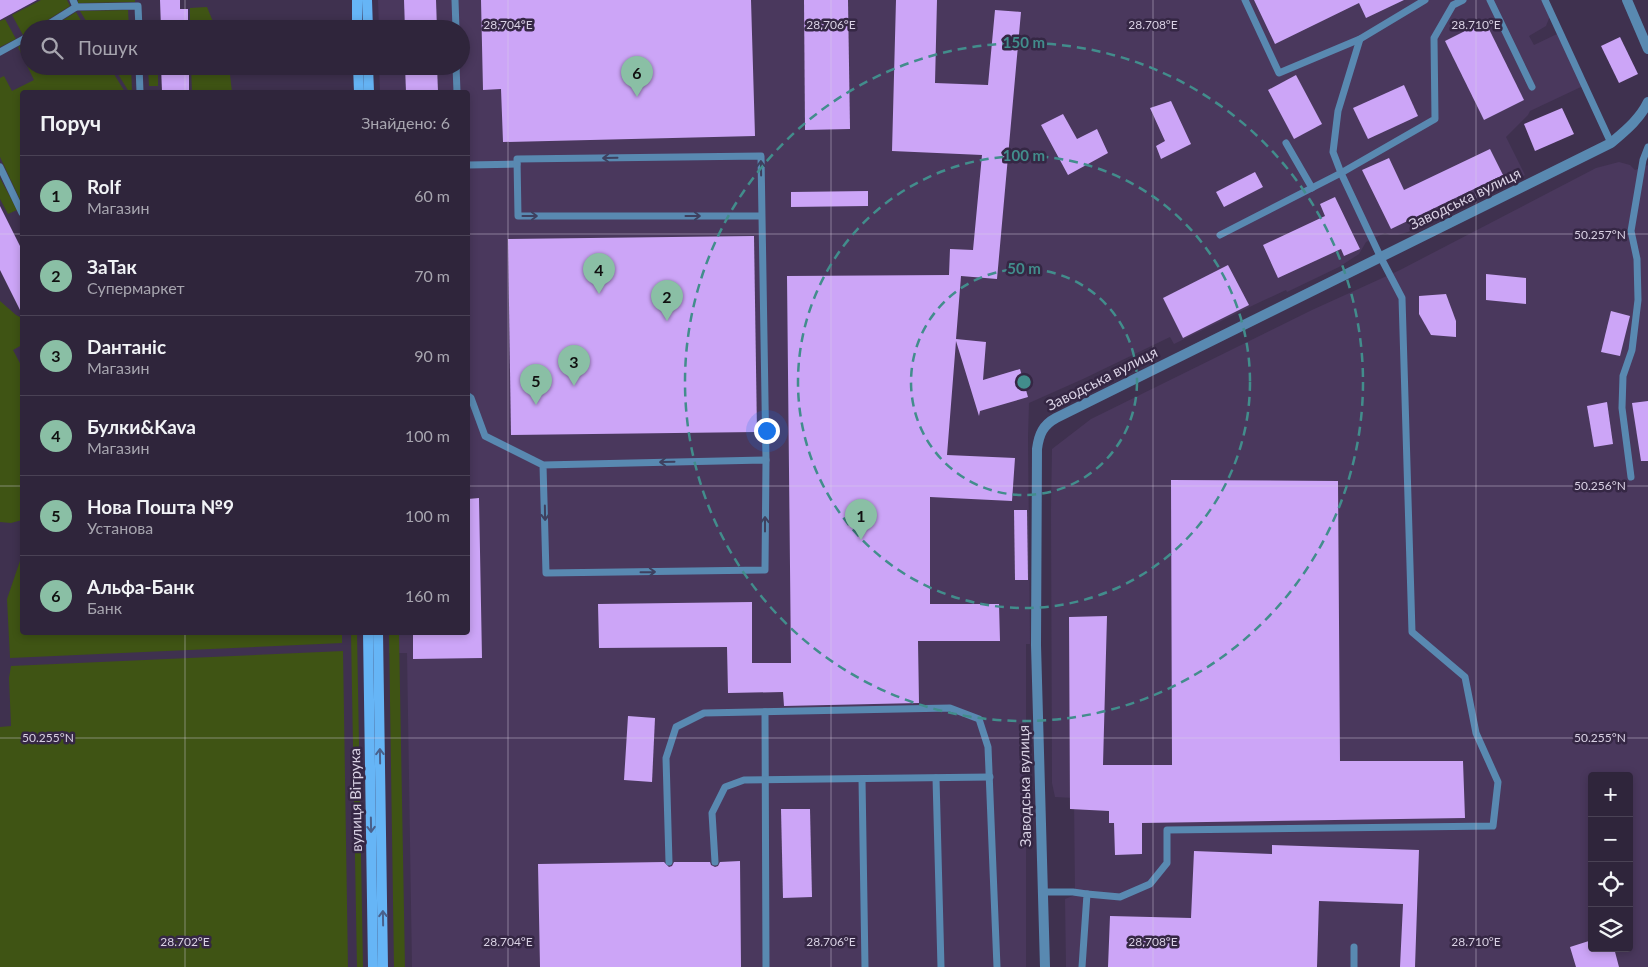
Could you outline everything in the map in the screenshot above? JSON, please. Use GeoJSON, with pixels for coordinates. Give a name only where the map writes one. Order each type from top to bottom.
{"type":"FeatureCollection","features":[{"type":"Feature","properties":{"kind":"main road"},"geometry":{"type":"LineString","coordinates":[[357,0],[357,20]]}},
{"type":"Feature","properties":{"kind":"main road"},"geometry":{"type":"LineString","coordinates":[[367,0],[368,20]]}},
{"type":"Feature","properties":{"kind":"main road"},"geometry":{"type":"LineString","coordinates":[[358,90],[360,75]]}},
{"type":"Feature","properties":{"kind":"main road"},"geometry":{"type":"LineString","coordinates":[[363,75],[367,90]]}},
{"type":"Feature","properties":{"kind":"main road","name":"вулиця Вітрука"},"geometry":{"type":"LineString","coordinates":[[368,635],[373,967]]}},
{"type":"Feature","properties":{"kind":"main road","name":"вулиця Вітрука"},"geometry":{"type":"LineString","coordinates":[[378,635],[383,967]]}},
{"type":"Feature","properties":{"kind":"street"},"geometry":{"type":"LineString","coordinates":[[1627,0],[1648,49]]}},
{"type":"Feature","properties":{"kind":"street","name":"Заводська вулиця"},"geometry":{"type":"LineString","coordinates":[[1045,967],[1036,644],[1037,449],[1040,432],[1056,418],[1611,143],[1644,116],[1648,102]]}},
{"type":"Feature","properties":{"kind":"lane"},"geometry":{"type":"LineString","coordinates":[[455,0],[456,20]]}},
{"type":"Feature","properties":{"kind":"lane"},"geometry":{"type":"LineString","coordinates":[[1245,0],[1279,73],[1360,39],[1424,0]]}},
{"type":"Feature","properties":{"kind":"lane"},"geometry":{"type":"LineString","coordinates":[[1220,235],[1342,173],[1435,119],[1434,38],[1453,5],[1463,0]]}},
{"type":"Feature","properties":{"kind":"lane"},"geometry":{"type":"LineString","coordinates":[[1490,0],[1532,87]]}},
{"type":"Feature","properties":{"kind":"lane"},"geometry":{"type":"LineString","coordinates":[[1545,0],[1611,143]]}},
{"type":"Feature","properties":{"kind":"lane"},"geometry":{"type":"LineString","coordinates":[[53,20],[74,4],[138,6],[139,20]]}},
{"type":"Feature","properties":{"kind":"lane"},"geometry":{"type":"LineString","coordinates":[[1043,892],[1074,892],[1120,897],[1150,884],[1166,864],[1167,830],[1493,826],[1498,782],[1476,733],[1465,676],[1412,632],[1402,298],[1381,258],[1333,152],[1338,111],[1360,39]]}},
{"type":"Feature","properties":{"kind":"lane"},"geometry":{"type":"LineString","coordinates":[[0,52],[20,41]]}},
{"type":"Feature","properties":{"kind":"lane"},"geometry":{"type":"LineString","coordinates":[[139,75],[140,90]]}},
{"type":"Feature","properties":{"kind":"lane"},"geometry":{"type":"LineString","coordinates":[[456,75],[457,90]]}},
{"type":"Feature","properties":{"kind":"lane"},"geometry":{"type":"LineString","coordinates":[[1286,142],[1312,188]]}},
{"type":"Feature","properties":{"kind":"lane"},"geometry":{"type":"LineString","coordinates":[[1631,477],[1622,408],[1623,376],[1632,350],[1638,300],[1637,259],[1631,231],[1643,160],[1648,147]]}},
{"type":"Feature","properties":{"kind":"lane"},"geometry":{"type":"LineString","coordinates":[[543,465],[546,573],[765,570],[766,460],[762,216],[761,156],[517,159],[518,216],[762,216]]}},
{"type":"Feature","properties":{"kind":"lane"},"geometry":{"type":"LineString","coordinates":[[470,166],[517,164]]}},
{"type":"Feature","properties":{"kind":"lane"},"geometry":{"type":"LineString","coordinates":[[0,167],[20,209]]}},
{"type":"Feature","properties":{"kind":"lane"},"geometry":{"type":"LineString","coordinates":[[470,397],[485,436],[543,465],[766,460]]}},
{"type":"Feature","properties":{"kind":"lane"},"geometry":{"type":"LineString","coordinates":[[669,862],[666,758],[676,727],[704,713],[950,708],[979,719],[988,747],[997,967]]}},
{"type":"Feature","properties":{"kind":"lane"},"geometry":{"type":"LineString","coordinates":[[765,712],[766,967]]}},
{"type":"Feature","properties":{"kind":"lane"},"geometry":{"type":"LineString","coordinates":[[715,862],[712,813],[725,787],[744,780],[990,777]]}},
{"type":"Feature","properties":{"kind":"lane"},"geometry":{"type":"LineString","coordinates":[[936,778],[941,967]]}},
{"type":"Feature","properties":{"kind":"lane"},"geometry":{"type":"LineString","coordinates":[[862,779],[865,967]]}},
{"type":"Feature","properties":{"kind":"lane"},"geometry":{"type":"LineString","coordinates":[[1082,967],[1086,894]]}},
{"type":"Feature","properties":{"kind":"lane"},"geometry":{"type":"LineString","coordinates":[[1354,946],[1354,967]]}},
{"type":"Feature","properties":{"kind":"shaded area"},"geometry":{"type":"Polygon","coordinates":[[[378,0],[1542,0],[1550,16],[1546,26],[1529,36],[1534,45],[1557,34],[1583,86],[1530,111],[1506,137],[1525,175],[1408,232],[1398,235],[1385,233],[1366,242],[1359,254],[1339,267],[1287,292],[1286,290],[1260,302],[1174,344],[1170,337],[1029,403],[1030,644],[1026,644],[1026,967],[412,967],[407,653],[389,653],[389,635],[470,635],[470,90],[380,90],[379,75],[470,75],[470,20],[379,20],[378,0]]]}},
{"type":"Feature","properties":{"kind":"shaded area"},"geometry":{"type":"Polygon","coordinates":[[[1619,162],[1630,165],[1635,170],[1648,165],[1648,967],[1066,967],[1065,899],[1075,895],[1074,798],[1055,797],[1052,783],[1052,449],[1091,419],[1312,310],[1400,270],[1596,168],[1619,162]]]}},
{"type":"Feature","properties":{"kind":"green space"},"geometry":{"type":"Polygon","coordinates":[[[41,0],[67,0],[70,6],[47,20],[20,20],[20,30],[12,15],[41,0]]]}},
{"type":"Feature","properties":{"kind":"green space"},"geometry":{"type":"Polygon","coordinates":[[[78,0],[135,0],[135,2],[78,3],[78,0]]]}},
{"type":"Feature","properties":{"kind":"green space"},"geometry":{"type":"Polygon","coordinates":[[[207,7],[212,20],[190,20],[190,8],[207,7]]]}},
{"type":"Feature","properties":{"kind":"green space"},"geometry":{"type":"Polygon","coordinates":[[[128,10],[129,20],[86,20],[80,11],[128,10]]]}},
{"type":"Feature","properties":{"kind":"green space"},"geometry":{"type":"Polygon","coordinates":[[[76,12],[81,20],[63,20],[76,12]]]}},
{"type":"Feature","properties":{"kind":"green space"},"geometry":{"type":"Polygon","coordinates":[[[5,19],[16,39],[0,47],[0,21],[5,19]]]}},
{"type":"Feature","properties":{"kind":"green space"},"geometry":{"type":"Polygon","coordinates":[[[32,75],[115,75],[124,90],[20,90],[20,200],[0,157],[0,78],[4,76],[12,91],[34,80],[32,75]]]}},
{"type":"Feature","properties":{"kind":"green space"},"geometry":{"type":"Polygon","coordinates":[[[119,75],[131,75],[132,90],[128,90],[119,75]]]}},
{"type":"Feature","properties":{"kind":"green space"},"geometry":{"type":"Polygon","coordinates":[[[148,75],[158,75],[158,86],[149,86],[148,75]]]}},
{"type":"Feature","properties":{"kind":"green space"},"geometry":{"type":"Polygon","coordinates":[[[191,75],[230,75],[232,90],[192,90],[191,75]]]}},
{"type":"Feature","properties":{"kind":"green space"},"geometry":{"type":"Polygon","coordinates":[[[0,178],[17,210],[8,214],[0,199],[0,178]]]}},
{"type":"Feature","properties":{"kind":"green space"},"geometry":{"type":"Polygon","coordinates":[[[0,301],[20,317],[20,346],[13,350],[20,363],[20,521],[11,523],[0,522],[0,301]]]}},
{"type":"Feature","properties":{"kind":"green space"},"geometry":{"type":"Polygon","coordinates":[[[20,561],[20,635],[342,635],[342,643],[10,658],[7,599],[20,561]]]}},
{"type":"Feature","properties":{"kind":"green space"},"geometry":{"type":"Polygon","coordinates":[[[351,635],[357,635],[363,967],[357,967],[351,635]]]}},
{"type":"Feature","properties":{"kind":"green space"},"geometry":{"type":"Polygon","coordinates":[[[389,635],[399,635],[405,967],[394,967],[389,635]]]}},
{"type":"Feature","properties":{"kind":"green space"},"geometry":{"type":"Polygon","coordinates":[[[343,651],[348,967],[0,967],[0,727],[11,726],[9,678],[11,666],[343,651]]]}},
{"type":"Feature","properties":{"kind":"building"},"geometry":{"type":"Polygon","coordinates":[[[0,0],[37,0],[0,20],[0,0]]]}},
{"type":"Feature","properties":{"kind":"building"},"geometry":{"type":"Polygon","coordinates":[[[160,0],[180,0],[180,9],[188,9],[188,20],[161,20],[160,0]]]}},
{"type":"Feature","properties":{"kind":"building"},"geometry":{"type":"Polygon","coordinates":[[[404,0],[436,0],[437,20],[405,20],[404,0]]]}},
{"type":"Feature","properties":{"kind":"building"},"geometry":{"type":"Polygon","coordinates":[[[481,0],[751,0],[755,136],[503,142],[501,89],[483,90],[481,0]]]}},
{"type":"Feature","properties":{"kind":"building"},"geometry":{"type":"Polygon","coordinates":[[[804,0],[848,0],[850,129],[805,130],[804,0]]]}},
{"type":"Feature","properties":{"kind":"building"},"geometry":{"type":"Polygon","coordinates":[[[896,0],[937,0],[935,83],[988,85],[995,10],[1021,12],[997,279],[961,276],[956,339],[986,342],[983,380],[1020,369],[1028,397],[980,411],[979,416],[956,341],[947,455],[1015,458],[1012,501],[930,497],[930,604],[999,604],[1000,641],[918,641],[919,703],[784,706],[783,692],[728,693],[727,647],[599,648],[598,604],[752,602],[752,663],[791,663],[787,276],[949,275],[950,249],[973,250],[982,155],[892,151],[896,0]]]}},
{"type":"Feature","properties":{"kind":"building"},"geometry":{"type":"Polygon","coordinates":[[[1254,0],[1404,0],[1366,18],[1359,3],[1275,44],[1254,0]]]}},
{"type":"Feature","properties":{"kind":"building"},"geometry":{"type":"Polygon","coordinates":[[[1485,21],[1524,100],[1484,120],[1445,41],[1485,21]]]}},
{"type":"Feature","properties":{"kind":"building"},"geometry":{"type":"Polygon","coordinates":[[[1620,37],[1638,74],[1619,83],[1601,46],[1620,37]]]}},
{"type":"Feature","properties":{"kind":"building"},"geometry":{"type":"Polygon","coordinates":[[[161,75],[189,75],[189,90],[162,90],[161,75]]]}},
{"type":"Feature","properties":{"kind":"building"},"geometry":{"type":"Polygon","coordinates":[[[405,75],[437,75],[438,90],[406,90],[405,75]]]}},
{"type":"Feature","properties":{"kind":"building"},"geometry":{"type":"Polygon","coordinates":[[[1296,75],[1322,124],[1294,139],[1268,90],[1296,75]]]}},
{"type":"Feature","properties":{"kind":"building"},"geometry":{"type":"Polygon","coordinates":[[[1404,85],[1418,116],[1368,139],[1353,108],[1404,85]]]}},
{"type":"Feature","properties":{"kind":"building"},"geometry":{"type":"Polygon","coordinates":[[[1171,101],[1191,144],[1161,159],[1156,146],[1165,141],[1150,108],[1171,101]]]}},
{"type":"Feature","properties":{"kind":"building"},"geometry":{"type":"Polygon","coordinates":[[[1562,108],[1574,134],[1535,151],[1524,124],[1562,108]]]}},
{"type":"Feature","properties":{"kind":"building"},"geometry":{"type":"Polygon","coordinates":[[[1063,114],[1077,139],[1097,129],[1108,153],[1068,175],[1041,125],[1063,114]]]}},
{"type":"Feature","properties":{"kind":"building"},"geometry":{"type":"Polygon","coordinates":[[[1490,149],[1503,175],[1391,229],[1362,170],[1389,158],[1404,190],[1490,149]]]}},
{"type":"Feature","properties":{"kind":"building"},"geometry":{"type":"Polygon","coordinates":[[[1255,172],[1263,187],[1224,207],[1216,192],[1255,172]]]}},
{"type":"Feature","properties":{"kind":"building"},"geometry":{"type":"Polygon","coordinates":[[[868,191],[868,206],[791,207],[791,192],[868,191]]]}},
{"type":"Feature","properties":{"kind":"building"},"geometry":{"type":"Polygon","coordinates":[[[1335,197],[1360,249],[1344,256],[1341,249],[1278,278],[1263,245],[1325,216],[1320,204],[1335,197]]]}},
{"type":"Feature","properties":{"kind":"building"},"geometry":{"type":"Polygon","coordinates":[[[0,206],[20,246],[20,310],[0,270],[0,206]]]}},
{"type":"Feature","properties":{"kind":"building"},"geometry":{"type":"Polygon","coordinates":[[[754,236],[757,432],[511,435],[508,239],[754,236]]]}},
{"type":"Feature","properties":{"kind":"building"},"geometry":{"type":"Polygon","coordinates":[[[1228,265],[1249,305],[1183,338],[1163,298],[1228,265]]]}},
{"type":"Feature","properties":{"kind":"building"},"geometry":{"type":"Polygon","coordinates":[[[1486,274],[1526,278],[1526,304],[1486,300],[1486,274]]]}},
{"type":"Feature","properties":{"kind":"building"},"geometry":{"type":"Polygon","coordinates":[[[1446,294],[1456,321],[1456,337],[1431,335],[1419,314],[1419,296],[1446,294]]]}},
{"type":"Feature","properties":{"kind":"building"},"geometry":{"type":"Polygon","coordinates":[[[1611,311],[1630,316],[1620,356],[1601,352],[1611,311]]]}},
{"type":"Feature","properties":{"kind":"building"},"geometry":{"type":"Polygon","coordinates":[[[1648,401],[1648,461],[1641,461],[1632,403],[1648,401]]]}},
{"type":"Feature","properties":{"kind":"building"},"geometry":{"type":"Polygon","coordinates":[[[1607,402],[1613,444],[1594,447],[1587,406],[1607,402]]]}},
{"type":"Feature","properties":{"kind":"building"},"geometry":{"type":"Polygon","coordinates":[[[1171,480],[1338,481],[1340,761],[1463,761],[1465,818],[1142,823],[1142,854],[1115,855],[1114,823],[1109,823],[1109,811],[1070,809],[1069,617],[1107,616],[1103,765],[1172,765],[1171,480]]]}},
{"type":"Feature","properties":{"kind":"building"},"geometry":{"type":"Polygon","coordinates":[[[479,498],[482,658],[413,659],[413,635],[470,635],[470,499],[479,498]]]}},
{"type":"Feature","properties":{"kind":"building"},"geometry":{"type":"Polygon","coordinates":[[[1014,510],[1027,510],[1028,580],[1015,580],[1014,510]]]}},
{"type":"Feature","properties":{"kind":"building"},"geometry":{"type":"Polygon","coordinates":[[[628,716],[655,718],[652,782],[624,780],[628,716]]]}},
{"type":"Feature","properties":{"kind":"building"},"geometry":{"type":"Polygon","coordinates":[[[781,809],[810,809],[812,897],[783,898],[781,809]]]}},
{"type":"Feature","properties":{"kind":"building"},"geometry":{"type":"Polygon","coordinates":[[[1272,845],[1419,850],[1415,967],[1400,967],[1403,904],[1319,901],[1317,967],[1108,967],[1110,916],[1191,918],[1194,851],[1272,854],[1272,845]]]}},
{"type":"Feature","properties":{"kind":"building"},"geometry":{"type":"Polygon","coordinates":[[[740,861],[741,967],[540,967],[538,864],[664,862],[669,867],[674,862],[710,862],[715,867],[720,862],[740,861]]]}},
{"type":"Feature","properties":{"kind":"building"},"geometry":{"type":"Polygon","coordinates":[[[1588,941],[1588,952],[1615,952],[1619,967],[1576,967],[1570,947],[1588,941]]]}},
{"type":"Feature","properties":{"kind":"place","name":"Альфа-Банк"},"geometry":{"type":"Point","coordinates":[637,97]}},
{"type":"Feature","properties":{"kind":"place","name":"Булки&Kava"},"geometry":{"type":"Point","coordinates":[599,294]}},
{"type":"Feature","properties":{"kind":"place","name":"ЗаТак"},"geometry":{"type":"Point","coordinates":[667,321]}},
{"type":"Feature","properties":{"kind":"place","name":"Dантаніс"},"geometry":{"type":"Point","coordinates":[574,386]}},
{"type":"Feature","properties":{"kind":"place","name":"Нова Пошта №9"},"geometry":{"type":"Point","coordinates":[536,405]}},
{"type":"Feature","properties":{"kind":"place","name":"Rolf"},"geometry":{"type":"Point","coordinates":[861,540]}}]}
